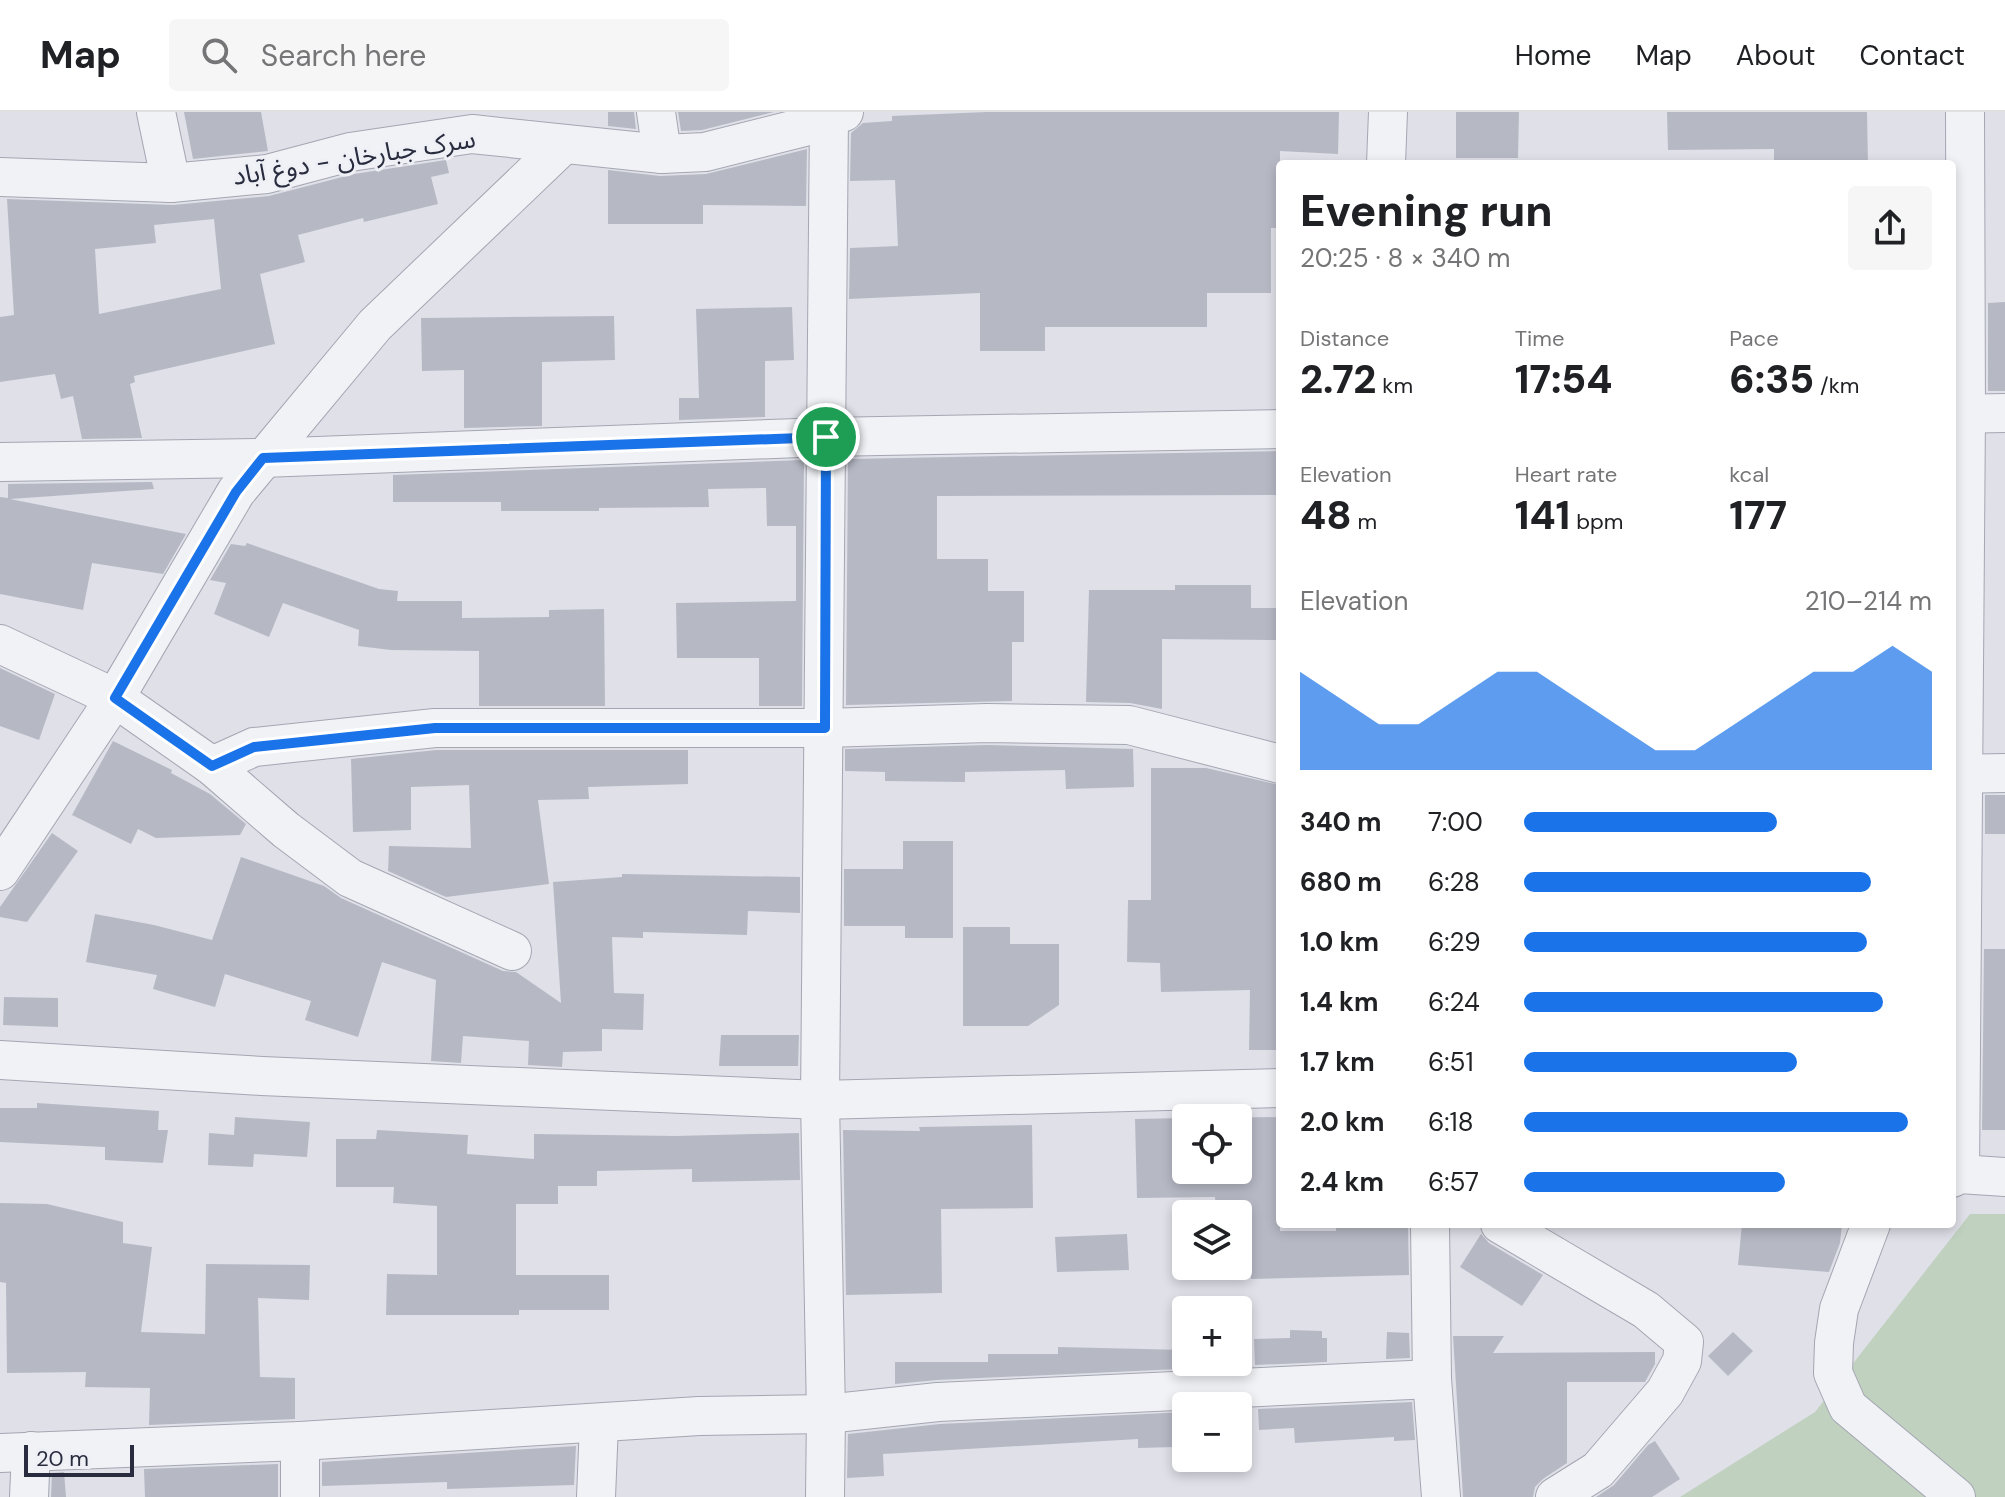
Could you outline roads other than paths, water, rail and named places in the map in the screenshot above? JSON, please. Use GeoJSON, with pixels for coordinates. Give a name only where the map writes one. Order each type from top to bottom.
{"type":"FeatureCollection","features":[{"type":"Feature","properties":{"kind":"street"},"geometry":{"type":"LineString","coordinates":[[156,112],[171,183]]}},
{"type":"Feature","properties":{"kind":"street"},"geometry":{"type":"LineString","coordinates":[[656,112],[662,154]]}},
{"type":"Feature","properties":{"kind":"street"},"geometry":{"type":"LineString","coordinates":[[1386,160],[1388,112]]}},
{"type":"Feature","properties":{"kind":"street"},"geometry":{"type":"LineString","coordinates":[[1965,112],[1959,414],[1956,1176],[2005,1177]]}},
{"type":"Feature","properties":{"kind":"street"},"geometry":{"type":"LineString","coordinates":[[825,1497],[820,1100],[826,437],[836,115]]}},
{"type":"Feature","properties":{"kind":"street","name":"سرک جبارخان - دوغ آباد"},"geometry":{"type":"LineString","coordinates":[[0,177],[171,183],[267,174],[470,123],[564,144],[662,154],[705,152],[804,127],[836,115]]}},
{"type":"Feature","properties":{"kind":"street"},"geometry":{"type":"LineString","coordinates":[[0,871],[115,698],[236,492],[375,325],[564,144]]}},
{"type":"Feature","properties":{"kind":"street"},"geometry":{"type":"LineString","coordinates":[[1959,414],[2005,413]]}},
{"type":"Feature","properties":{"kind":"street"},"geometry":{"type":"LineString","coordinates":[[0,462],[263,458],[826,437],[1276,429]]}},
{"type":"Feature","properties":{"kind":"street"},"geometry":{"type":"LineString","coordinates":[[0,644],[115,698],[212,766],[286,830],[350,878],[512,951]]}},
{"type":"Feature","properties":{"kind":"street"},"geometry":{"type":"LineString","coordinates":[[212,766],[254,747],[435,728],[825,728],[987,723],[1129,725],[1276,763]]}},
{"type":"Feature","properties":{"kind":"street"},"geometry":{"type":"LineString","coordinates":[[1957,774],[2005,773]]}},
{"type":"Feature","properties":{"kind":"street"},"geometry":{"type":"LineString","coordinates":[[0,1060],[278,1076],[820,1100],[1276,1088]]}},
{"type":"Feature","properties":{"kind":"street"},"geometry":{"type":"LineString","coordinates":[[1430,1228],[1432,1379],[1441,1497]]}},
{"type":"Feature","properties":{"kind":"street"},"geometry":{"type":"LineString","coordinates":[[1507,1228],[1646,1310],[1684,1342],[1682,1361],[1665,1392],[1598,1470],[1555,1497]]}},
{"type":"Feature","properties":{"kind":"street"},"geometry":{"type":"LineString","coordinates":[[1869,1228],[1839,1309],[1833,1373],[1848,1407],[1956,1497]]}},
{"type":"Feature","properties":{"kind":"street"},"geometry":{"type":"LineString","coordinates":[[29,1497],[16,1452],[300,1441],[699,1416],[826,1414],[938,1402],[1432,1379]]}},
{"type":"Feature","properties":{"kind":"street"},"geometry":{"type":"LineString","coordinates":[[596,1497],[599,1424]]}},
{"type":"Feature","properties":{"kind":"street"},"geometry":{"type":"LineString","coordinates":[[300,1441],[300,1497]]}}]}
